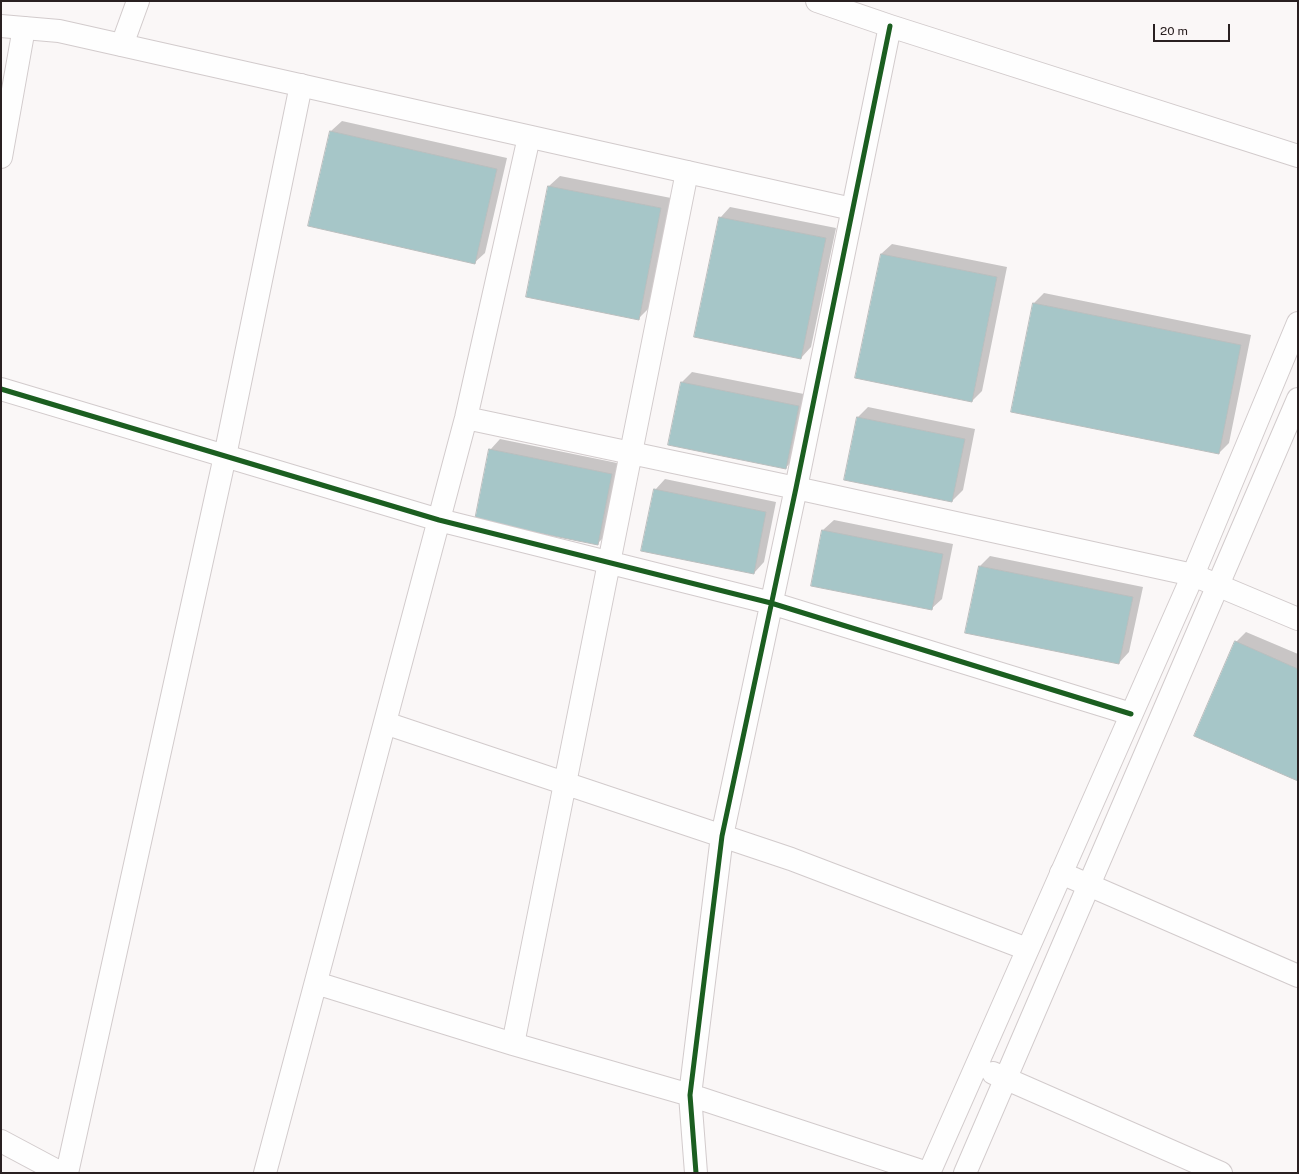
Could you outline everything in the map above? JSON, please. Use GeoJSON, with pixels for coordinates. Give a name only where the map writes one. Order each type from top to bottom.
{"type":"FeatureCollection","features":[{"type":"Feature","properties":{"kind":"street"},"geometry":{"type":"LineString","coordinates":[[122,45],[138,1]]}},
{"type":"Feature","properties":{"kind":"street"},"geometry":{"type":"LineString","coordinates":[[817,1],[890,26],[1298,156]]}},
{"type":"Feature","properties":{"kind":"street"},"geometry":{"type":"LineString","coordinates":[[1,26],[59,31],[852,209]]}},
{"type":"Feature","properties":{"kind":"street"},"geometry":{"type":"LineString","coordinates":[[696,1173],[690,1095],[722,836],[796,488],[890,26]]}},
{"type":"Feature","properties":{"kind":"street"},"geometry":{"type":"LineString","coordinates":[[1,157],[24,28]]}},
{"type":"Feature","properties":{"kind":"street"},"geometry":{"type":"LineString","coordinates":[[66,1173],[225,456],[301,85]]}},
{"type":"Feature","properties":{"kind":"street"},"geometry":{"type":"LineString","coordinates":[[265,1173],[466,418],[528,137]]}},
{"type":"Feature","properties":{"kind":"street"},"geometry":{"type":"LineString","coordinates":[[513,1044],[687,172]]}},
{"type":"Feature","properties":{"kind":"street"},"geometry":{"type":"LineString","coordinates":[[316,983],[513,1044],[690,1095],[928,1173],[1192,575],[1298,323]]}},
{"type":"Feature","properties":{"kind":"street"},"geometry":{"type":"LineString","coordinates":[[1,389],[439,520],[771,603],[1131,714]]}},
{"type":"Feature","properties":{"kind":"street"},"geometry":{"type":"LineString","coordinates":[[965,1173],[1298,399]]}},
{"type":"Feature","properties":{"kind":"street"},"geometry":{"type":"LineString","coordinates":[[466,418],[796,488],[1192,575],[1298,619]]}},
{"type":"Feature","properties":{"kind":"street"},"geometry":{"type":"LineString","coordinates":[[385,722],[791,859],[1027,949]]}},
{"type":"Feature","properties":{"kind":"street"},"geometry":{"type":"LineString","coordinates":[[1061,873],[1298,976]]}},
{"type":"Feature","properties":{"kind":"street"},"geometry":{"type":"LineString","coordinates":[[976,1065],[1221,1173]]}},
{"type":"Feature","properties":{"kind":"street"},"geometry":{"type":"LineString","coordinates":[[1,1141],[61,1173]]}},
{"type":"Feature","properties":{"kind":"building"},"geometry":{"type":"Polygon","coordinates":[[[330,131],[497,169],[475,264],[308,226],[330,131]]]}},
{"type":"Feature","properties":{"kind":"building"},"geometry":{"type":"Polygon","coordinates":[[[548,186],[661,208],[639,320],[526,297],[548,186]]]}},
{"type":"Feature","properties":{"kind":"building"},"geometry":{"type":"Polygon","coordinates":[[[719,217],[826,238],[801,359],[694,337],[719,217]]]}},
{"type":"Feature","properties":{"kind":"building"},"geometry":{"type":"Polygon","coordinates":[[[881,254],[997,277],[972,402],[855,378],[881,254]]]}},
{"type":"Feature","properties":{"kind":"building"},"geometry":{"type":"Polygon","coordinates":[[[1033,303],[1241,345],[1219,454],[1011,412],[1033,303]]]}},
{"type":"Feature","properties":{"kind":"building"},"geometry":{"type":"Polygon","coordinates":[[[681,382],[799,406],[786,469],[668,445],[681,382]]]}},
{"type":"Feature","properties":{"kind":"building"},"geometry":{"type":"Polygon","coordinates":[[[857,417],[965,439],[952,502],[844,480],[857,417]]]}},
{"type":"Feature","properties":{"kind":"building"},"geometry":{"type":"Polygon","coordinates":[[[489,449],[612,474],[598,545],[475,520],[489,449]]]}},
{"type":"Feature","properties":{"kind":"building"},"geometry":{"type":"Polygon","coordinates":[[[654,489],[766,512],[754,574],[641,551],[654,489]]]}},
{"type":"Feature","properties":{"kind":"building"},"geometry":{"type":"Polygon","coordinates":[[[822,530],[943,554],[932,610],[811,586],[822,530]]]}},
{"type":"Feature","properties":{"kind":"building"},"geometry":{"type":"Polygon","coordinates":[[[979,566],[1133,597],[1119,664],[965,633],[979,566]]]}},
{"type":"Feature","properties":{"kind":"building"},"geometry":{"type":"Polygon","coordinates":[[[1235,641],[1298,669],[1298,781],[1194,736],[1235,641]]]}},
{"type":"Feature","properties":{"kind":"cycle path"},"geometry":{"type":"LineString","coordinates":[[696,1173],[690,1095],[722,836],[796,488],[890,26]]}},
{"type":"Feature","properties":{"kind":"cycle path"},"geometry":{"type":"LineString","coordinates":[[1,389],[439,520],[771,603],[1131,714]]}}]}
